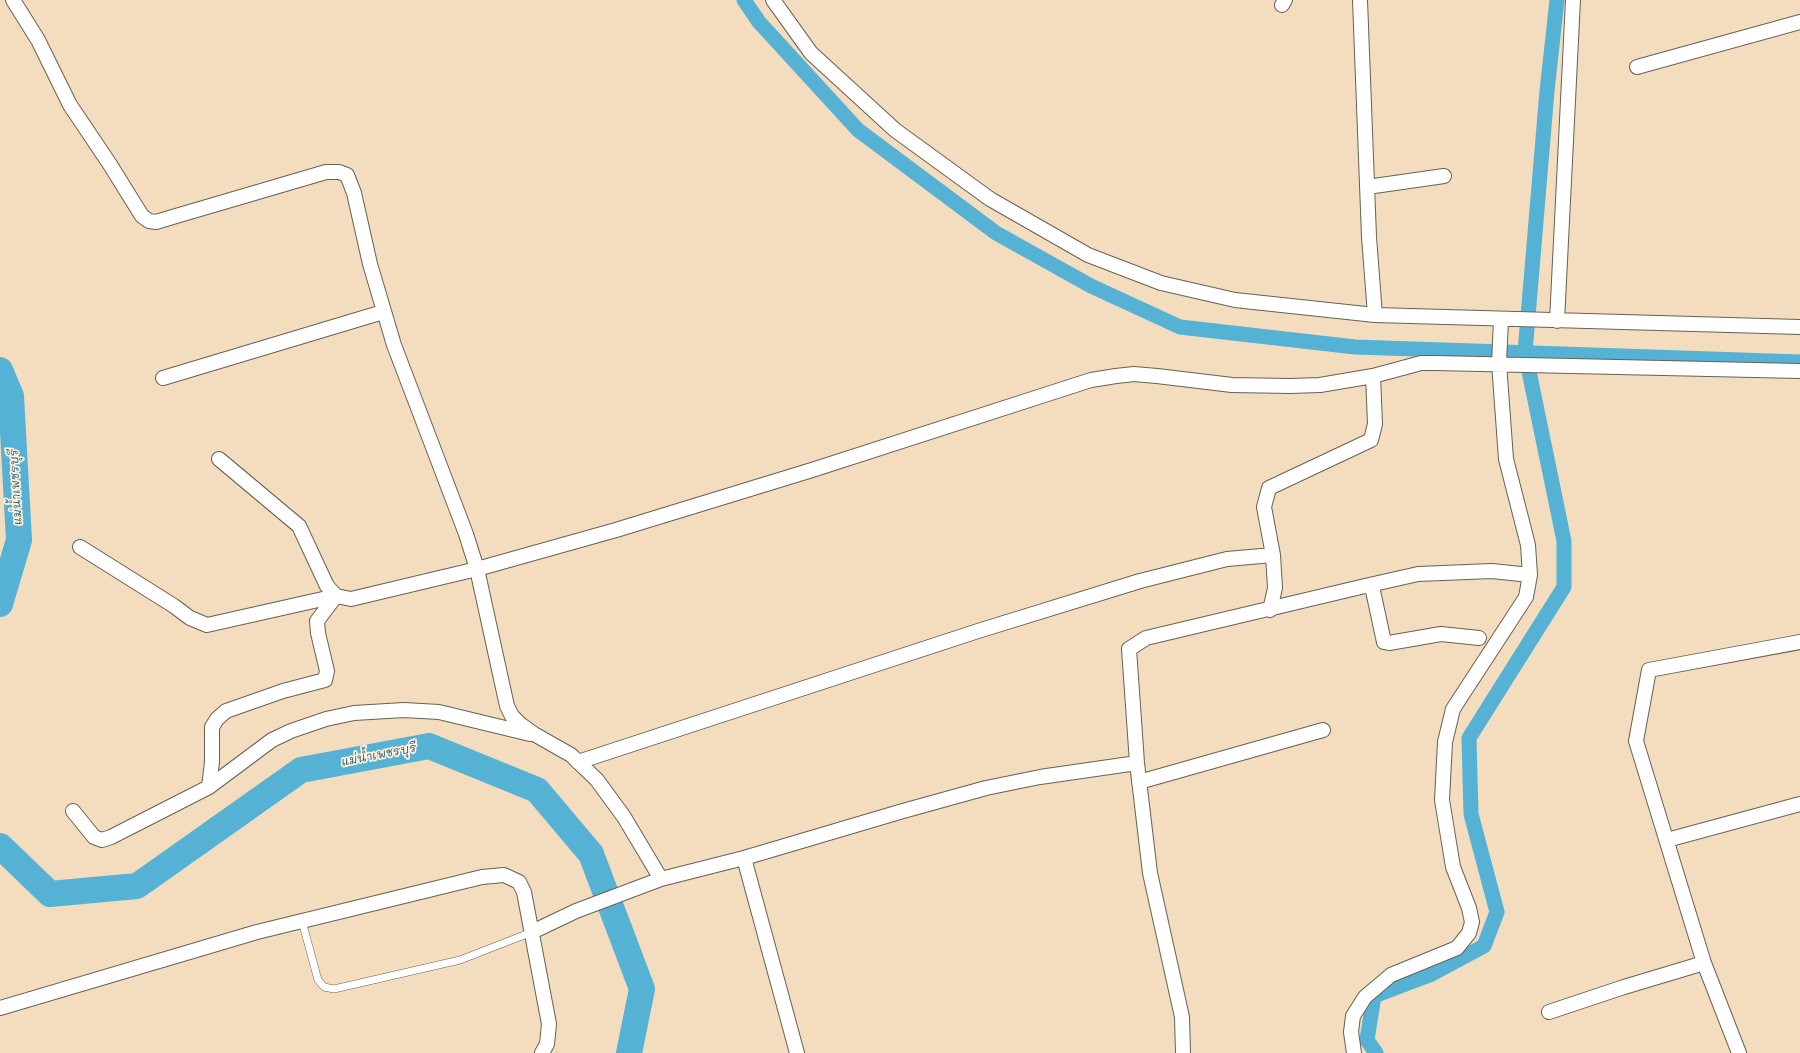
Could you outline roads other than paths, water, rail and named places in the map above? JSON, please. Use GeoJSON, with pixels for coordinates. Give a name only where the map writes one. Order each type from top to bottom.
{"type":"FeatureCollection","features":[{"type":"Feature","properties":{"kind":"street"},"geometry":{"type":"LineString","coordinates":[[13,0],[38,40],[70,105],[142,216],[149,221],[156,222],[326,172],[339,172],[347,175],[354,193],[370,264],[383,312],[427,435],[466,534],[477,569],[508,706],[516,720],[534,734],[558,747],[578,762],[597,780],[611,798],[661,880]]}},
{"type":"Feature","properties":{"kind":"street"},"geometry":{"type":"LineString","coordinates":[[773,0],[811,53],[895,130],[990,199],[1088,255],[1161,283],[1235,300],[1375,315],[1507,320],[1800,327]]}},
{"type":"Feature","properties":{"kind":"street"},"geometry":{"type":"LineString","coordinates":[[1360,0],[1367,187],[1375,315]]}},
{"type":"Feature","properties":{"kind":"street"},"geometry":{"type":"LineString","coordinates":[[1553,321],[1573,0]]}},
{"type":"Feature","properties":{"kind":"street"},"geometry":{"type":"LineString","coordinates":[[1637,67],[1800,22]]}},
{"type":"Feature","properties":{"kind":"street"},"geometry":{"type":"LineString","coordinates":[[1367,187],[1444,176]]}},
{"type":"Feature","properties":{"kind":"street"},"geometry":{"type":"LineString","coordinates":[[163,378],[383,312]]}},
{"type":"Feature","properties":{"kind":"street"},"geometry":{"type":"LineString","coordinates":[[1354,1053],[1351,1032],[1353,1016],[1365,997],[1391,975],[1457,948],[1469,933],[1472,922],[1469,908],[1453,867],[1442,800],[1445,742],[1453,709],[1526,597],[1530,575],[1528,544],[1506,459],[1507,320]]}},
{"type":"Feature","properties":{"kind":"street"},"geometry":{"type":"LineString","coordinates":[[80,547],[174,606],[190,618],[206,625],[336,596],[351,599],[360,598],[477,569],[624,528],[812,470],[1091,380],[1134,374],[1232,385],[1320,385],[1373,376],[1421,363],[1506,363],[1800,372]]}},
{"type":"Feature","properties":{"kind":"street"},"geometry":{"type":"LineString","coordinates":[[1270,610],[1275,588],[1273,555],[1264,507],[1269,488],[1371,440],[1375,424],[1373,376]]}},
{"type":"Feature","properties":{"kind":"street"},"geometry":{"type":"LineString","coordinates":[[219,459],[299,526],[327,586],[336,596]]}},
{"type":"Feature","properties":{"kind":"street"},"geometry":{"type":"LineString","coordinates":[[578,762],[1140,581],[1227,559],[1273,555]]}},
{"type":"Feature","properties":{"kind":"street"},"geometry":{"type":"LineString","coordinates":[[1184,1053],[1182,1017],[1150,873],[1137,763],[1129,649],[1146,638],[1418,574],[1492,571],[1530,575]]}},
{"type":"Feature","properties":{"kind":"street"},"geometry":{"type":"LineString","coordinates":[[1365,586],[1370,587],[1373,592],[1384,642],[1389,643],[1441,634],[1480,638]]}},
{"type":"Feature","properties":{"kind":"street"},"geometry":{"type":"LineString","coordinates":[[209,787],[212,762],[212,727],[217,719],[226,711],[282,691],[325,680],[327,671],[318,633],[318,621],[336,596]]}},
{"type":"Feature","properties":{"kind":"street"},"geometry":{"type":"LineString","coordinates":[[1739,1053],[1704,963],[1636,741],[1649,670],[1800,642]]}},
{"type":"Feature","properties":{"kind":"street"},"geometry":{"type":"LineString","coordinates":[[73,811],[94,838],[102,840],[111,837],[209,787],[272,740],[326,719],[354,713],[404,710],[439,712],[534,734]]}},
{"type":"Feature","properties":{"kind":"street"},"geometry":{"type":"LineString","coordinates":[[1139,782],[1323,730]]}},
{"type":"Feature","properties":{"kind":"street"},"geometry":{"type":"LineString","coordinates":[[532,932],[576,911],[661,880],[744,858],[986,788],[1040,777],[1137,763]]}},
{"type":"Feature","properties":{"kind":"street"},"geometry":{"type":"LineString","coordinates":[[1667,840],[1800,804]]}},
{"type":"Feature","properties":{"kind":"street"},"geometry":{"type":"LineString","coordinates":[[744,858],[797,1053]]}},
{"type":"Feature","properties":{"kind":"street"},"geometry":{"type":"LineString","coordinates":[[0,1008],[257,932],[482,877],[504,875],[514,878],[522,886],[532,932],[549,1024],[547,1044],[542,1053]]}},
{"type":"Feature","properties":{"kind":"street"},"geometry":{"type":"LineString","coordinates":[[1549,1012],[1624,987],[1704,963]]}},
{"type":"Feature","properties":{"kind":"lane"},"geometry":{"type":"LineString","coordinates":[[302,921],[318,980],[324,987],[334,989],[460,960],[532,932]]}},
{"type":"Feature","properties":{"kind":"waterway"},"geometry":{"type":"LineString","coordinates":[[744,0],[759,22],[858,130],[996,233],[1091,286],[1180,327],[1355,347],[1800,362]]}},
{"type":"Feature","properties":{"kind":"waterway"},"geometry":{"type":"LineString","coordinates":[[1376,1053],[1367,1040],[1374,996],[1432,974],[1484,946],[1497,912],[1471,814],[1469,738],[1564,587],[1564,541],[1525,352],[1547,91],[1557,0]]}},
{"type":"Feature","properties":{"kind":"waterway","name":"แม่น้ำเพชรบุรี"},"geometry":{"type":"LineString","coordinates":[[0,370],[11,396],[19,540],[0,604]]}},
{"type":"Feature","properties":{"kind":"waterway","name":"แม่น้ำเพชรบุรี"},"geometry":{"type":"LineString","coordinates":[[0,846],[50,894],[137,886],[301,770],[429,746],[537,790],[591,854],[642,989],[629,1053]]}}]}
